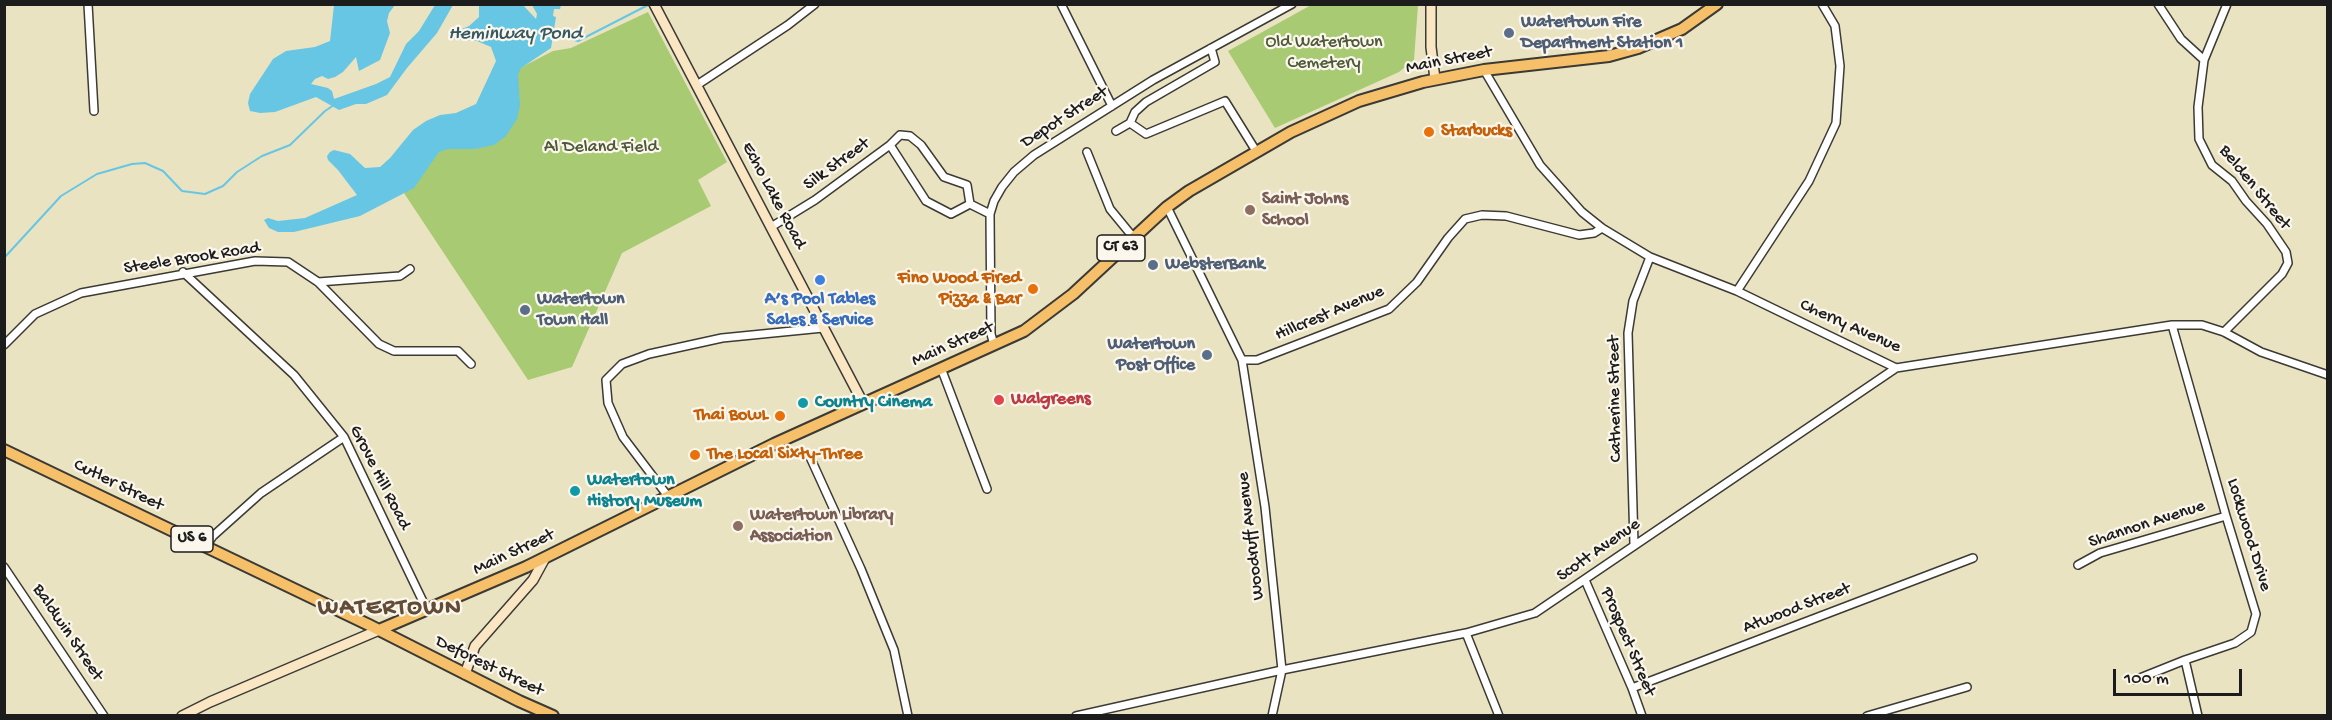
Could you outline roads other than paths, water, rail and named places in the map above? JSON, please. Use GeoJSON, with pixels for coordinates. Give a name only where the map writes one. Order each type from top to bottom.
{"type":"FeatureCollection","features":[{"type":"Feature","properties":{"kind":"main road"},"geometry":{"type":"LineString","coordinates":[[1431,4],[1431,47],[1435,79]]}},
{"type":"Feature","properties":{"kind":"main road","name":"Main Street"},"geometry":{"type":"LineString","coordinates":[[183,716],[210,702],[545,558],[667,495],[863,403],[994,345],[1040,321],[1073,294],[1167,207],[1256,151],[1359,101],[1435,79],[1484,70],[1609,56],[1638,48],[1682,29],[1717,4]]}},
{"type":"Feature","properties":{"kind":"main road","name":"Echo Lake Road"},"geometry":{"type":"LineString","coordinates":[[655,6],[863,403]]}},
{"type":"Feature","properties":{"kind":"main road","name":"Cutler Street"},"geometry":{"type":"LineString","coordinates":[[4,450],[379,630]]}},
{"type":"Feature","properties":{"kind":"main road"},"geometry":{"type":"LineString","coordinates":[[465,674],[475,646],[532,580],[545,558]]}},
{"type":"Feature","properties":{"kind":"main road","name":"Deforest Street"},"geometry":{"type":"LineString","coordinates":[[379,630],[553,716]]}},
{"type":"Feature","properties":{"kind":"street"},"geometry":{"type":"LineString","coordinates":[[88,4],[94,111]]}},
{"type":"Feature","properties":{"kind":"street"},"geometry":{"type":"LineString","coordinates":[[697,85],[788,26],[815,4]]}},
{"type":"Feature","properties":{"kind":"street"},"geometry":{"type":"LineString","coordinates":[[1062,4],[1112,106]]}},
{"type":"Feature","properties":{"kind":"street","name":"Depot Street"},"geometry":{"type":"LineString","coordinates":[[994,345],[991,334],[990,214],[1002,187],[1014,172],[1034,155],[1153,80],[1292,4]]}},
{"type":"Feature","properties":{"kind":"street"},"geometry":{"type":"LineString","coordinates":[[1737,291],[1809,181],[1836,123],[1840,66],[1835,26],[1822,4]]}},
{"type":"Feature","properties":{"kind":"street"},"geometry":{"type":"LineString","coordinates":[[2158,4],[2181,39],[2204,60]]}},
{"type":"Feature","properties":{"kind":"street","name":"Belden Street"},"geometry":{"type":"LineString","coordinates":[[2224,332],[2282,274],[2288,263],[2286,252],[2267,224],[2232,181],[2212,165],[2199,140],[2198,107],[2204,60],[2227,4]]}},
{"type":"Feature","properties":{"kind":"street"},"geometry":{"type":"LineString","coordinates":[[1116,130],[1130,123],[1135,112],[1146,102],[1215,62],[1211,48]]}},
{"type":"Feature","properties":{"kind":"street","name":"Cherry Avenue"},"geometry":{"type":"LineString","coordinates":[[1484,70],[1540,165],[1582,212],[1602,228],[1650,257],[1737,291],[1896,368],[2172,325],[2202,325],[2224,332],[2261,352],[2328,375]]}},
{"type":"Feature","properties":{"kind":"street"},"geometry":{"type":"LineString","coordinates":[[1130,123],[1146,134],[1225,101],[1256,151]]}},
{"type":"Feature","properties":{"kind":"street","name":"Silk Street"},"geometry":{"type":"LineString","coordinates":[[771,227],[815,200],[890,145],[900,135],[910,136],[921,145],[944,177],[967,185],[970,204],[951,214],[926,201],[890,145]]}},
{"type":"Feature","properties":{"kind":"street"},"geometry":{"type":"LineString","coordinates":[[1087,152],[1110,209],[1133,237]]}},
{"type":"Feature","properties":{"kind":"street"},"geometry":{"type":"LineString","coordinates":[[970,204],[990,214]]}},
{"type":"Feature","properties":{"kind":"street","name":"Woodruff Avenue"},"geometry":{"type":"LineString","coordinates":[[1167,207],[1242,360],[1265,507],[1282,670],[1272,716]]}},
{"type":"Feature","properties":{"kind":"street","name":"Hillcrest Avenue"},"geometry":{"type":"LineString","coordinates":[[1242,360],[1257,360],[1389,309],[1417,282],[1448,238],[1466,219],[1482,215],[1506,216],[1579,235],[1594,233],[1602,228]]}},
{"type":"Feature","properties":{"kind":"street","name":"Catherine Street"},"geometry":{"type":"LineString","coordinates":[[1634,544],[1628,333],[1633,301],[1650,257]]}},
{"type":"Feature","properties":{"kind":"street","name":"Steele Brook Road"},"geometry":{"type":"LineString","coordinates":[[4,345],[35,314],[81,293],[183,272],[255,261],[288,262],[318,282],[379,344],[394,351],[458,351],[471,364]]}},
{"type":"Feature","properties":{"kind":"street"},"geometry":{"type":"LineString","coordinates":[[318,282],[400,276],[411,269]]}},
{"type":"Feature","properties":{"kind":"street","name":"Grove Hill Road"},"geometry":{"type":"LineString","coordinates":[[183,272],[294,375],[344,437],[427,610]]}},
{"type":"Feature","properties":{"kind":"street","name":"Lockwood Drive"},"geometry":{"type":"LineString","coordinates":[[2135,680],[2235,643],[2252,632],[2256,614],[2172,325]]}},
{"type":"Feature","properties":{"kind":"street"},"geometry":{"type":"LineString","coordinates":[[667,495],[623,436],[608,403],[606,380],[622,364],[649,354],[722,338],[823,328]]}},
{"type":"Feature","properties":{"kind":"street"},"geometry":{"type":"LineString","coordinates":[[941,368],[987,489]]}},
{"type":"Feature","properties":{"kind":"street","name":"Scott Avenue"},"geometry":{"type":"LineString","coordinates":[[1282,670],[1466,633],[1535,613],[1896,368]]}},
{"type":"Feature","properties":{"kind":"street"},"geometry":{"type":"LineString","coordinates":[[206,546],[213,536],[261,493],[344,437]]}},
{"type":"Feature","properties":{"kind":"street"},"geometry":{"type":"LineString","coordinates":[[810,457],[861,569],[894,650],[908,716]]}},
{"type":"Feature","properties":{"kind":"street","name":"Shannon Avenue"},"geometry":{"type":"LineString","coordinates":[[2079,566],[2100,553],[2226,516]]}},
{"type":"Feature","properties":{"kind":"street","name":"Atwood Street"},"geometry":{"type":"LineString","coordinates":[[1632,688],[1973,558]]}},
{"type":"Feature","properties":{"kind":"street","name":"Baldwin Street"},"geometry":{"type":"LineString","coordinates":[[4,567],[7,575],[104,716]]}},
{"type":"Feature","properties":{"kind":"street","name":"Prospect Street"},"geometry":{"type":"LineString","coordinates":[[1585,580],[1642,716]]}},
{"type":"Feature","properties":{"kind":"street"},"geometry":{"type":"LineString","coordinates":[[1466,633],[1498,716]]}},
{"type":"Feature","properties":{"kind":"street"},"geometry":{"type":"LineString","coordinates":[[2185,660],[2198,716]]}},
{"type":"Feature","properties":{"kind":"street"},"geometry":{"type":"LineString","coordinates":[[1076,716],[1282,670]]}},
{"type":"Feature","properties":{"kind":"street"},"geometry":{"type":"LineString","coordinates":[[1867,716],[1967,687]]}},
{"type":"Feature","properties":{"kind":"water","name":"Heminway Pond"},"geometry":{"type":"Polygon","coordinates":[[[334,5],[395,5],[389,13],[387,21],[390,33],[380,60],[359,71],[356,57],[343,72],[335,77],[328,79],[322,76],[311,84],[328,88],[332,91],[334,99],[390,77],[406,44],[419,31],[435,5],[453,5],[437,33],[387,95],[366,104],[356,104],[339,110],[316,97],[275,112],[250,111],[248,103],[250,94],[273,59],[286,51],[315,47],[330,41],[334,5]]]}},
{"type":"Feature","properties":{"kind":"water","name":"Heminway Pond"},"geometry":{"type":"Polygon","coordinates":[[[479,5],[523,5],[536,19],[537,14],[532,5],[561,5],[560,9],[554,9],[553,16],[556,17],[551,48],[521,68],[518,75],[520,105],[517,119],[506,136],[494,145],[475,149],[448,149],[439,152],[414,188],[360,216],[294,232],[278,232],[269,228],[264,220],[268,218],[278,221],[305,218],[357,195],[328,160],[327,156],[330,152],[334,150],[350,154],[365,168],[380,167],[413,130],[426,121],[440,115],[456,113],[476,104],[496,61],[491,47],[477,41],[451,39],[453,33],[469,26],[479,17],[479,5]]]}},
{"type":"Feature","properties":{"kind":"waterway"},"geometry":{"type":"LineString","coordinates":[[552,34],[578,41],[650,4]]}},
{"type":"Feature","properties":{"kind":"waterway"},"geometry":{"type":"LineString","coordinates":[[4,258],[61,196],[97,174],[132,164],[145,163],[163,171],[182,191],[205,194],[223,186],[237,172],[262,156],[290,145],[334,105]]}},
{"type":"Feature","properties":{"kind":"place","name":"Watertown Fire Department Station 1"},"geometry":{"type":"Point","coordinates":[1509,33]}},
{"type":"Feature","properties":{"kind":"place","name":"Starbucks"},"geometry":{"type":"Point","coordinates":[1429,132]}},
{"type":"Feature","properties":{"kind":"place","name":"Saint Johns School"},"geometry":{"type":"Point","coordinates":[1250,210]}},
{"type":"Feature","properties":{"kind":"place","name":"WebsterBank"},"geometry":{"type":"Point","coordinates":[1153,265]}},
{"type":"Feature","properties":{"kind":"place","name":"A’s Pool Tables Sales & Service"},"geometry":{"type":"Point","coordinates":[820,280]}},
{"type":"Feature","properties":{"kind":"place","name":"Fino Wood Fired Pizza & Bar"},"geometry":{"type":"Point","coordinates":[1033,289]}},
{"type":"Feature","properties":{"kind":"place","name":"Watertown Town Hall"},"geometry":{"type":"Point","coordinates":[525,310]}},
{"type":"Feature","properties":{"kind":"place","name":"Watertown Post Office"},"geometry":{"type":"Point","coordinates":[1207,355]}},
{"type":"Feature","properties":{"kind":"place","name":"Walgreens"},"geometry":{"type":"Point","coordinates":[999,400]}},
{"type":"Feature","properties":{"kind":"place","name":"Country Cinema"},"geometry":{"type":"Point","coordinates":[803,403]}},
{"type":"Feature","properties":{"kind":"place","name":"Thai BowL"},"geometry":{"type":"Point","coordinates":[780,416]}},
{"type":"Feature","properties":{"kind":"place","name":"The Local Sixty-Three"},"geometry":{"type":"Point","coordinates":[695,455]}},
{"type":"Feature","properties":{"kind":"place","name":"Watertown History Museum"},"geometry":{"type":"Point","coordinates":[575,491]}},
{"type":"Feature","properties":{"kind":"place","name":"Watertown Library Association"},"geometry":{"type":"Point","coordinates":[738,526]}},
{"type":"Feature","properties":{"kind":"district","name":"WATERTOWN"},"geometry":{"type":"Point","coordinates":[390,609]}},
{"type":"Feature","properties":{"kind":"park label","name":"Old Watertown Cemetery"},"geometry":{"type":"Point","coordinates":[1324,53]}},
{"type":"Feature","properties":{"kind":"park label","name":"Al Deland Field"},"geometry":{"type":"Point","coordinates":[601,148]}}]}
